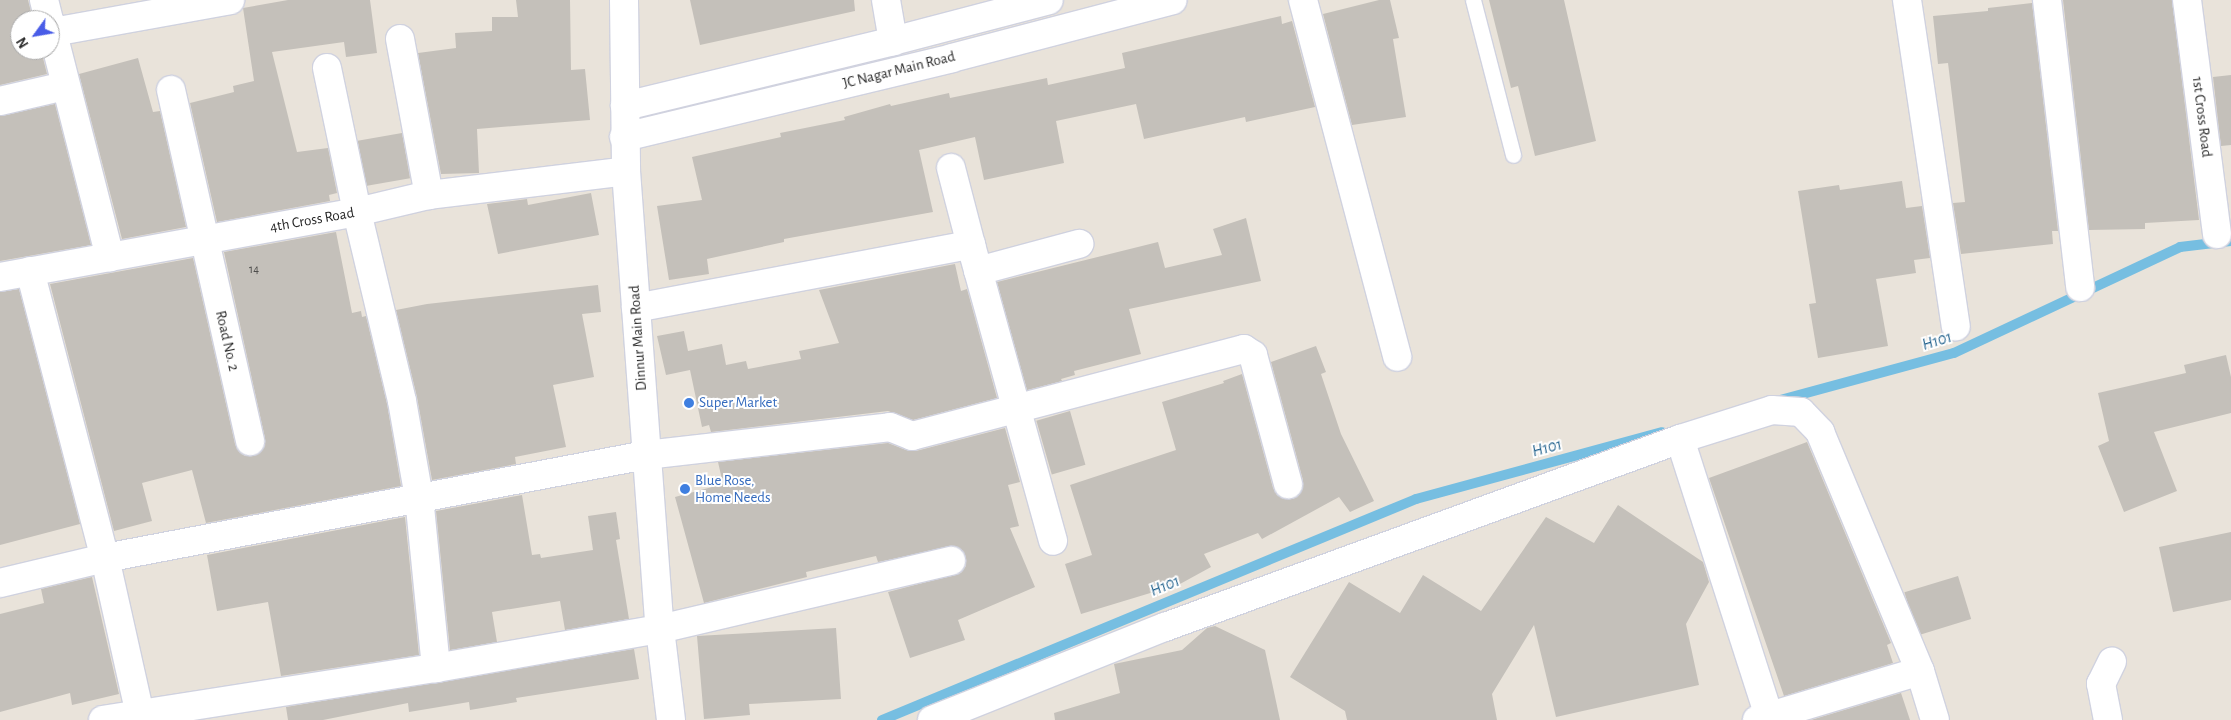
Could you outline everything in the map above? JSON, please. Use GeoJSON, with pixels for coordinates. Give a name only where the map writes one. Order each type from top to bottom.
{"type":"FeatureCollection","features":[{"type":"Feature","properties":{"kind":"street"},"geometry":{"type":"LineString","coordinates":[[60,24],[230,0]]}},
{"type":"Feature","properties":{"kind":"street","name":"Dinnur Main Road"},"geometry":{"type":"LineString","coordinates":[[624,0],[624,137],[626,171],[660,630],[671,720]]}},
{"type":"Feature","properties":{"kind":"street"},"geometry":{"type":"LineString","coordinates":[[886,0],[894,41]]}},
{"type":"Feature","properties":{"kind":"street","name":"JC Nagar Main Road"},"geometry":{"type":"LineString","coordinates":[[624,137],[1048,33],[1173,0]]}},
{"type":"Feature","properties":{"kind":"street"},"geometry":{"type":"LineString","coordinates":[[1303,0],[1397,357]]}},
{"type":"Feature","properties":{"kind":"street"},"geometry":{"type":"LineString","coordinates":[[1907,0],[1956,326]]}},
{"type":"Feature","properties":{"kind":"street"},"geometry":{"type":"LineString","coordinates":[[2048,0],[2080,288]]}},
{"type":"Feature","properties":{"kind":"street","name":"1st Cross Road"},"geometry":{"type":"LineString","coordinates":[[2187,0],[2217,234]]}},
{"type":"Feature","properties":{"kind":"street"},"geometry":{"type":"LineString","coordinates":[[1045,1],[1048,33]]}},
{"type":"Feature","properties":{"kind":"street","name":"JC Nagar Main Road"},"geometry":{"type":"LineString","coordinates":[[625,106],[894,41],[1045,1]]}},
{"type":"Feature","properties":{"kind":"street"},"geometry":{"type":"LineString","coordinates":[[400,39],[429,195]]}},
{"type":"Feature","properties":{"kind":"street"},"geometry":{"type":"LineString","coordinates":[[59,60],[110,257]]}},
{"type":"Feature","properties":{"kind":"street"},"geometry":{"type":"LineString","coordinates":[[327,68],[357,212],[402,401],[419,497],[436,668]]}},
{"type":"Feature","properties":{"kind":"street"},"geometry":{"type":"LineString","coordinates":[[0,101],[65,86]]}},
{"type":"Feature","properties":{"kind":"street","name":"Road No. 2"},"geometry":{"type":"LineString","coordinates":[[171,90],[250,441]]}},
{"type":"Feature","properties":{"kind":"street"},"geometry":{"type":"LineString","coordinates":[[951,168],[974,258],[1053,541]]}},
{"type":"Feature","properties":{"kind":"street","name":"4th Cross Road"},"geometry":{"type":"LineString","coordinates":[[0,277],[357,212],[429,195],[626,171]]}},
{"type":"Feature","properties":{"kind":"street"},"geometry":{"type":"LineString","coordinates":[[636,308],[1079,244]]}},
{"type":"Feature","properties":{"kind":"street"},"geometry":{"type":"LineString","coordinates":[[30,271],[105,558],[140,714]]}},
{"type":"Feature","properties":{"kind":"street"},"geometry":{"type":"LineString","coordinates":[[0,583],[105,558],[646,454],[890,426],[912,436],[1244,349],[1253,355],[1288,484]]}},
{"type":"Feature","properties":{"kind":"street"},"geometry":{"type":"LineString","coordinates":[[932,720],[1165,627],[1680,439],[1772,410],[1802,412],[1820,432],[1920,671],[1935,720]]}},
{"type":"Feature","properties":{"kind":"street"},"geometry":{"type":"LineString","coordinates":[[1680,439],[1765,719],[1920,671]]}},
{"type":"Feature","properties":{"kind":"street"},"geometry":{"type":"LineString","coordinates":[[103,720],[436,668],[660,630],[951,561]]}},
{"type":"Feature","properties":{"kind":"street"},"geometry":{"type":"LineString","coordinates":[[2108,720],[2101,684],[2112,661]]}},
{"type":"Feature","properties":{"kind":"lane"},"geometry":{"type":"LineString","coordinates":[[1473,0],[1513,155]]}},
{"type":"Feature","properties":{"kind":"building"},"geometry":{"type":"Polygon","coordinates":[[[0,0],[28,0],[30,10],[10,10],[10,60],[44,60],[47,74],[0,85],[0,0]]]}},
{"type":"Feature","properties":{"kind":"building"},"geometry":{"type":"Polygon","coordinates":[[[288,0],[370,0],[377,53],[346,57],[344,42],[272,52],[297,152],[328,148],[337,193],[329,195],[330,201],[217,222],[190,103],[234,92],[233,86],[254,81],[243,8],[288,0]]]}},
{"type":"Feature","properties":{"kind":"building"},"geometry":{"type":"Polygon","coordinates":[[[516,0],[570,0],[571,70],[585,69],[590,120],[477,129],[479,173],[441,174],[418,53],[456,48],[455,33],[492,31],[492,17],[518,17],[516,0]]]}},
{"type":"Feature","properties":{"kind":"building"},"geometry":{"type":"Polygon","coordinates":[[[690,0],[854,0],[855,11],[700,45],[690,0]]]}},
{"type":"Feature","properties":{"kind":"building"},"geometry":{"type":"Polygon","coordinates":[[[1379,0],[1390,0],[1399,38],[1393,39],[1406,117],[1352,125],[1323,14],[1379,0]]]}},
{"type":"Feature","properties":{"kind":"building"},"geometry":{"type":"Polygon","coordinates":[[[1489,0],[1564,0],[1596,141],[1535,156],[1518,86],[1511,88],[1489,0]]]}},
{"type":"Feature","properties":{"kind":"building"},"geometry":{"type":"Polygon","coordinates":[[[2063,0],[2172,0],[2199,220],[2145,223],[2145,229],[2089,230],[2063,0]]]}},
{"type":"Feature","properties":{"kind":"building"},"geometry":{"type":"Polygon","coordinates":[[[2032,3],[2058,231],[2052,231],[2053,244],[1961,254],[1953,203],[1965,202],[1948,63],[1938,64],[1933,16],[1988,11],[1988,8],[2032,3]]]}},
{"type":"Feature","properties":{"kind":"building"},"geometry":{"type":"Polygon","coordinates":[[[1281,16],[1282,24],[1292,21],[1315,107],[1246,122],[1245,117],[1144,139],[1136,104],[1056,121],[1064,163],[984,180],[975,137],[919,150],[933,212],[784,239],[784,242],[707,259],[709,274],[669,280],[657,206],[702,200],[692,157],[781,137],[780,133],[845,120],[844,117],[890,104],[891,106],[949,93],[950,98],[1047,78],[1048,85],[1125,68],[1122,53],[1281,16]]]}},
{"type":"Feature","properties":{"kind":"building"},"geometry":{"type":"Polygon","coordinates":[[[138,58],[153,112],[160,111],[186,227],[122,239],[79,74],[138,58]]]}},
{"type":"Feature","properties":{"kind":"building"},"geometry":{"type":"Polygon","coordinates":[[[2231,75],[2231,145],[2221,146],[2213,77],[2231,75]]]}},
{"type":"Feature","properties":{"kind":"building"},"geometry":{"type":"Polygon","coordinates":[[[55,104],[91,245],[0,261],[0,116],[55,104]]]}},
{"type":"Feature","properties":{"kind":"building"},"geometry":{"type":"Polygon","coordinates":[[[402,133],[410,178],[366,186],[358,141],[402,133]]]}},
{"type":"Feature","properties":{"kind":"building"},"geometry":{"type":"Polygon","coordinates":[[[1902,181],[1906,208],[1922,206],[1930,258],[1914,260],[1916,273],[1876,279],[1888,346],[1818,358],[1809,304],[1816,303],[1798,191],[1839,185],[1840,190],[1902,181]]]}},
{"type":"Feature","properties":{"kind":"building"},"geometry":{"type":"Polygon","coordinates":[[[591,193],[599,235],[498,254],[487,204],[527,199],[528,205],[591,193]]]}},
{"type":"Feature","properties":{"kind":"building"},"geometry":{"type":"Polygon","coordinates":[[[1246,218],[1261,281],[1129,309],[1141,354],[1074,371],[1075,375],[1061,379],[1062,381],[1027,390],[997,282],[1158,242],[1165,268],[1222,255],[1213,229],[1246,218]]]}},
{"type":"Feature","properties":{"kind":"building"},"geometry":{"type":"Polygon","coordinates":[[[336,232],[352,313],[361,311],[362,317],[366,316],[387,404],[401,486],[206,523],[192,470],[142,483],[152,521],[114,531],[50,284],[193,258],[235,444],[239,452],[245,456],[253,456],[261,452],[265,445],[265,438],[224,252],[336,232]]]}},
{"type":"Feature","properties":{"kind":"building"},"geometry":{"type":"Polygon","coordinates":[[[955,264],[961,291],[967,289],[997,398],[913,420],[888,411],[711,432],[709,425],[702,427],[690,370],[666,375],[657,336],[684,331],[688,351],[722,344],[726,365],[746,361],[748,369],[801,359],[799,351],[839,343],[819,290],[955,264]]]}},
{"type":"Feature","properties":{"kind":"building"},"geometry":{"type":"Polygon","coordinates":[[[598,285],[601,312],[582,314],[594,377],[553,385],[566,447],[515,457],[516,464],[432,480],[417,397],[396,310],[427,304],[598,285]]]}},
{"type":"Feature","properties":{"kind":"building"},"geometry":{"type":"Polygon","coordinates":[[[19,289],[80,524],[0,545],[0,292],[19,289]]]}},
{"type":"Feature","properties":{"kind":"building"},"geometry":{"type":"Polygon","coordinates":[[[1316,346],[1326,372],[1321,374],[1341,434],[1374,501],[1350,512],[1339,497],[1262,539],[1258,533],[1204,554],[1211,567],[1180,584],[1081,614],[1065,564],[1092,555],[1070,485],[1176,450],[1162,402],[1224,383],[1223,381],[1242,374],[1273,488],[1277,495],[1284,499],[1293,499],[1299,495],[1303,488],[1303,480],[1271,362],[1316,346]]]}},
{"type":"Feature","properties":{"kind":"building"},"geometry":{"type":"Polygon","coordinates":[[[2226,355],[2231,377],[2231,413],[2154,432],[2177,491],[2124,512],[2098,446],[2109,441],[2098,393],[2186,373],[2184,365],[2226,355]]]}},
{"type":"Feature","properties":{"kind":"building"},"geometry":{"type":"Polygon","coordinates":[[[1070,411],[1085,465],[1052,474],[1036,421],[1070,411]]]}},
{"type":"Feature","properties":{"kind":"building"},"geometry":{"type":"Polygon","coordinates":[[[1005,428],[1020,482],[1008,485],[1019,526],[1010,528],[1035,587],[958,620],[965,640],[910,658],[888,592],[961,573],[966,566],[966,558],[962,550],[955,546],[878,562],[876,556],[806,572],[807,577],[704,603],[675,497],[723,484],[718,462],[888,443],[906,450],[916,451],[1005,428]]]}},
{"type":"Feature","properties":{"kind":"building"},"geometry":{"type":"Polygon","coordinates":[[[1807,442],[1891,643],[1887,645],[1893,663],[1784,696],[1709,478],[1807,442]]]}},
{"type":"Feature","properties":{"kind":"building"},"geometry":{"type":"Polygon","coordinates":[[[522,495],[532,555],[540,554],[541,558],[593,550],[588,516],[616,512],[620,539],[616,540],[629,619],[565,630],[560,601],[492,612],[497,642],[450,650],[436,511],[522,495]]]}},
{"type":"Feature","properties":{"kind":"building"},"geometry":{"type":"Polygon","coordinates":[[[1618,505],[1703,562],[1709,582],[1686,624],[1699,685],[1556,717],[1534,625],[1492,694],[1497,720],[1347,720],[1345,711],[1290,677],[1349,582],[1400,613],[1423,575],[1481,611],[1546,517],[1594,543],[1618,505]]]}},
{"type":"Feature","properties":{"kind":"building"},"geometry":{"type":"Polygon","coordinates":[[[405,517],[419,655],[281,676],[268,602],[217,611],[207,555],[405,517]]]}},
{"type":"Feature","properties":{"kind":"building"},"geometry":{"type":"Polygon","coordinates":[[[2231,532],[2231,600],[2173,612],[2159,547],[2231,532]]]}},
{"type":"Feature","properties":{"kind":"building"},"geometry":{"type":"Polygon","coordinates":[[[1958,576],[1971,619],[1918,635],[1904,592],[1958,576]]]}},
{"type":"Feature","properties":{"kind":"building"},"geometry":{"type":"Polygon","coordinates":[[[92,577],[119,694],[72,705],[70,693],[0,712],[0,614],[44,603],[41,589],[92,577]]]}},
{"type":"Feature","properties":{"kind":"building"},"geometry":{"type":"Polygon","coordinates":[[[1215,626],[1265,650],[1280,720],[1055,720],[1054,713],[1120,693],[1114,664],[1182,650],[1207,628],[1215,626]]]}},
{"type":"Feature","properties":{"kind":"building"},"geometry":{"type":"Polygon","coordinates":[[[836,628],[841,699],[749,704],[750,715],[704,719],[697,636],[836,628]]]}},
{"type":"Feature","properties":{"kind":"building"},"geometry":{"type":"Polygon","coordinates":[[[634,649],[639,679],[516,698],[517,702],[470,710],[469,702],[409,712],[408,703],[323,720],[288,720],[286,707],[634,649]]]}},
{"type":"Feature","properties":{"kind":"building"},"geometry":{"type":"Polygon","coordinates":[[[1901,693],[1910,720],[1811,720],[1901,693]]]}},
{"type":"Feature","properties":{"kind":"waterway","name":"H101"},"geometry":{"type":"LineString","coordinates":[[1777,401],[1954,353],[2180,247],[2231,241]]}},
{"type":"Feature","properties":{"kind":"waterway","name":"H101"},"geometry":{"type":"LineString","coordinates":[[882,720],[1416,499],[1662,432]]}},
{"type":"Feature","properties":{"kind":"place","name":"Super Market"},"geometry":{"type":"Point","coordinates":[689,403]}},
{"type":"Feature","properties":{"kind":"place","name":"Blue Rose, Home Needs"},"geometry":{"type":"Point","coordinates":[685,489]}}]}
